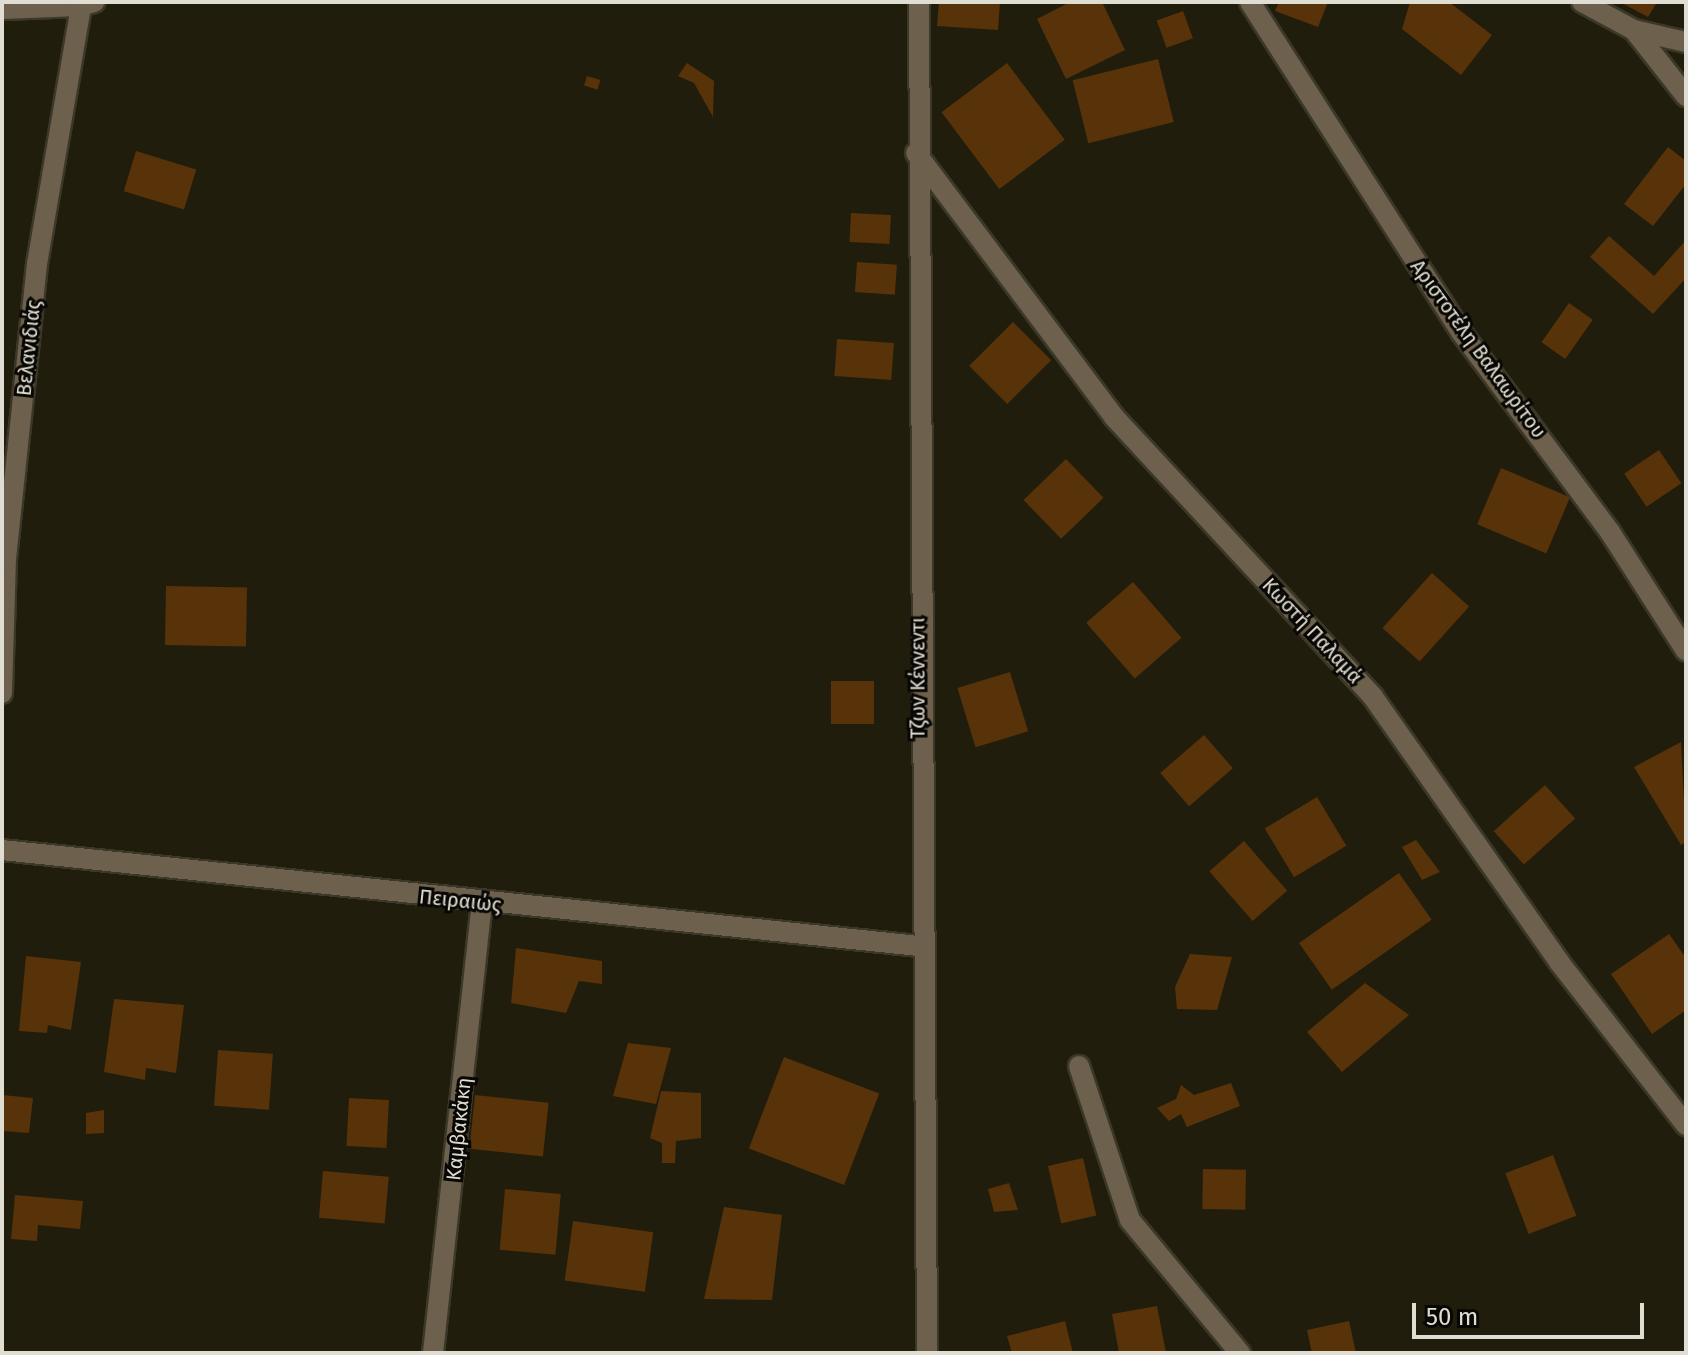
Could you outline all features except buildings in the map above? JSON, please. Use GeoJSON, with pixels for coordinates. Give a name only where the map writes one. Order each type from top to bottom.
{"type":"FeatureCollection","features":[{"type":"Feature","properties":{"kind":"street","name":"Τζων Κέννεντι"},"geometry":{"type":"LineString","coordinates":[[919,2],[916,153],[919,946],[927,1353]]}},
{"type":"Feature","properties":{"kind":"street","name":"Αριστοτέλη Βαλαωρίτου"},"geometry":{"type":"LineString","coordinates":[[1250,2],[1461,332],[1610,532],[1686,651]]}},
{"type":"Feature","properties":{"kind":"street"},"geometry":{"type":"LineString","coordinates":[[1582,2],[1634,30],[1686,42]]}},
{"type":"Feature","properties":{"kind":"street","name":"Βελανιδιάς"},"geometry":{"type":"LineString","coordinates":[[2,9],[88,4],[37,264],[6,559],[2,693]]}},
{"type":"Feature","properties":{"kind":"street"},"geometry":{"type":"LineString","coordinates":[[1634,30],[1686,96]]}},
{"type":"Feature","properties":{"kind":"street","name":"Κωστή Παλαμά"},"geometry":{"type":"LineString","coordinates":[[916,153],[1114,417],[1373,697],[1559,962],[1686,1125]]}},
{"type":"Feature","properties":{"kind":"street","name":"Πειραιώς"},"geometry":{"type":"LineString","coordinates":[[2,850],[482,904],[919,946]]}},
{"type":"Feature","properties":{"kind":"street","name":"Καμβακάκη"},"geometry":{"type":"LineString","coordinates":[[433,1353],[482,904]]}},
{"type":"Feature","properties":{"kind":"street"},"geometry":{"type":"LineString","coordinates":[[1079,1066],[1130,1220],[1240,1353]]}}]}
